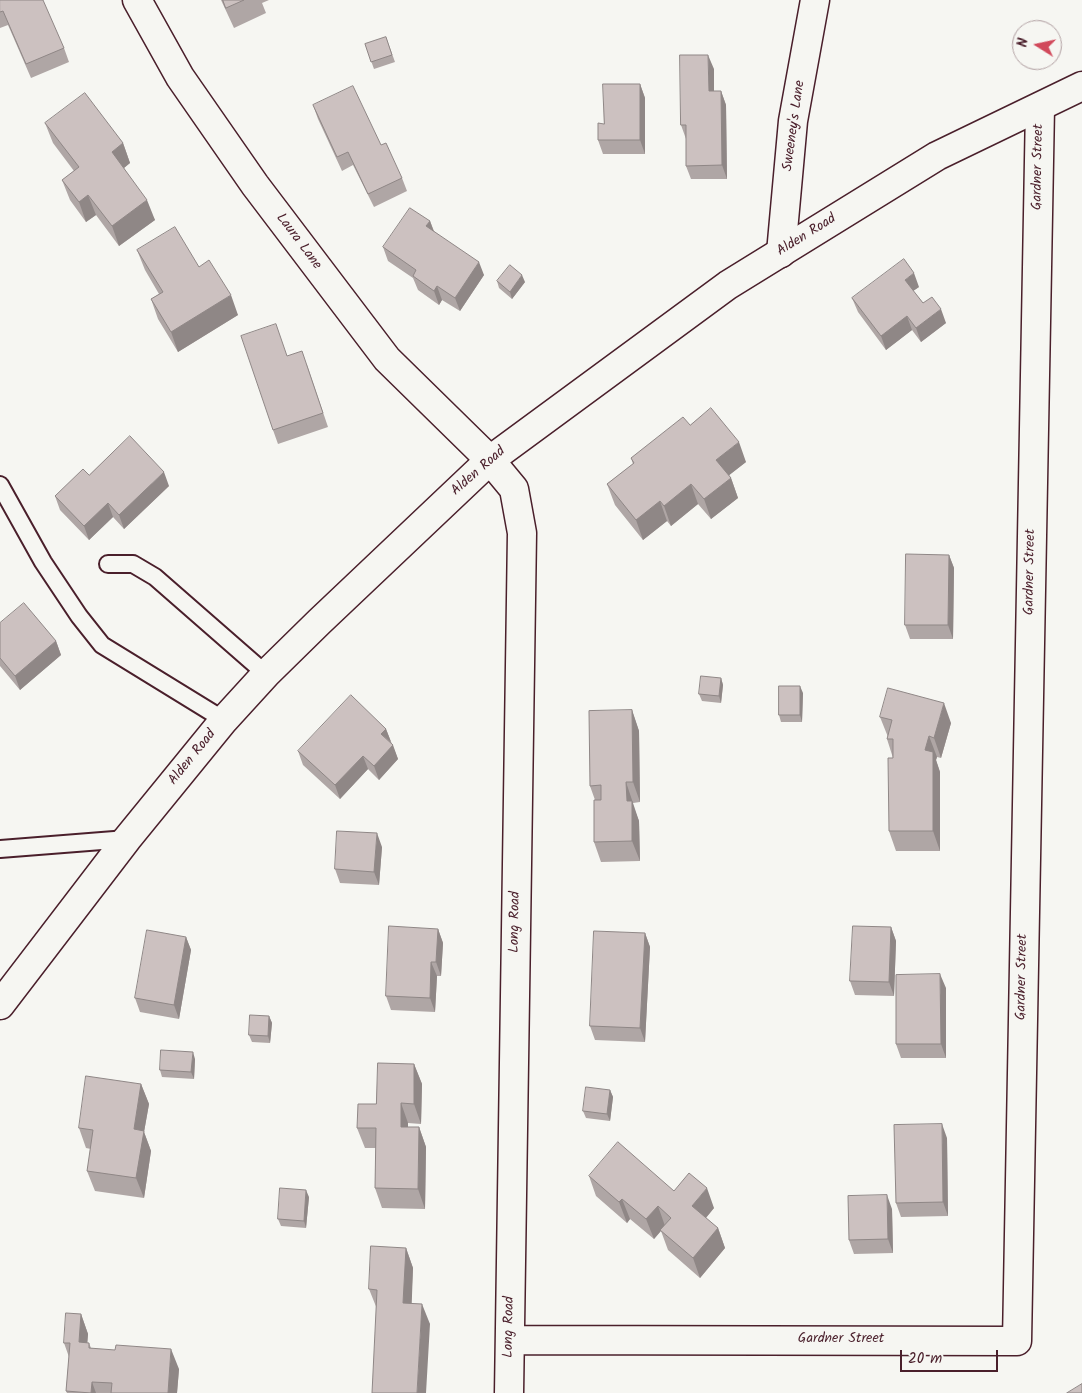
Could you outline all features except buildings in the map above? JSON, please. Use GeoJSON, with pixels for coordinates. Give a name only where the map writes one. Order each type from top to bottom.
{"type":"FeatureCollection","features":[{"type":"Feature","properties":{"kind":"street","name":"Laura Lane"},"geometry":{"type":"LineString","coordinates":[[137,0],[180,77],[255,185],[387,359],[490,460]]}},
{"type":"Feature","properties":{"kind":"street","name":"Sweeney's Lane"},"geometry":{"type":"LineString","coordinates":[[781,253],[793,121],[816,0]]}},
{"type":"Feature","properties":{"kind":"street","name":"Alden Road"},"geometry":{"type":"LineString","coordinates":[[0,1005],[127,839],[224,720],[266,674],[490,460],[728,285],[938,156],[1082,86]]}},
{"type":"Feature","properties":{"kind":"street","name":"Gardner Street"},"geometry":{"type":"LineString","coordinates":[[510,1340],[1016,1341],[1040,107]]}},
{"type":"Feature","properties":{"kind":"street","name":"Long Road"},"geometry":{"type":"LineString","coordinates":[[490,460],[514,489],[522,533],[509,1393]]}},
{"type":"Feature","properties":{"kind":"lane"},"geometry":{"type":"LineString","coordinates":[[0,485],[43,562],[79,616],[102,645],[224,720]]}},
{"type":"Feature","properties":{"kind":"lane"},"geometry":{"type":"LineString","coordinates":[[108,564],[133,564],[155,577],[266,674]]}},
{"type":"Feature","properties":{"kind":"lane"},"geometry":{"type":"LineString","coordinates":[[0,849],[127,839]]}}]}
